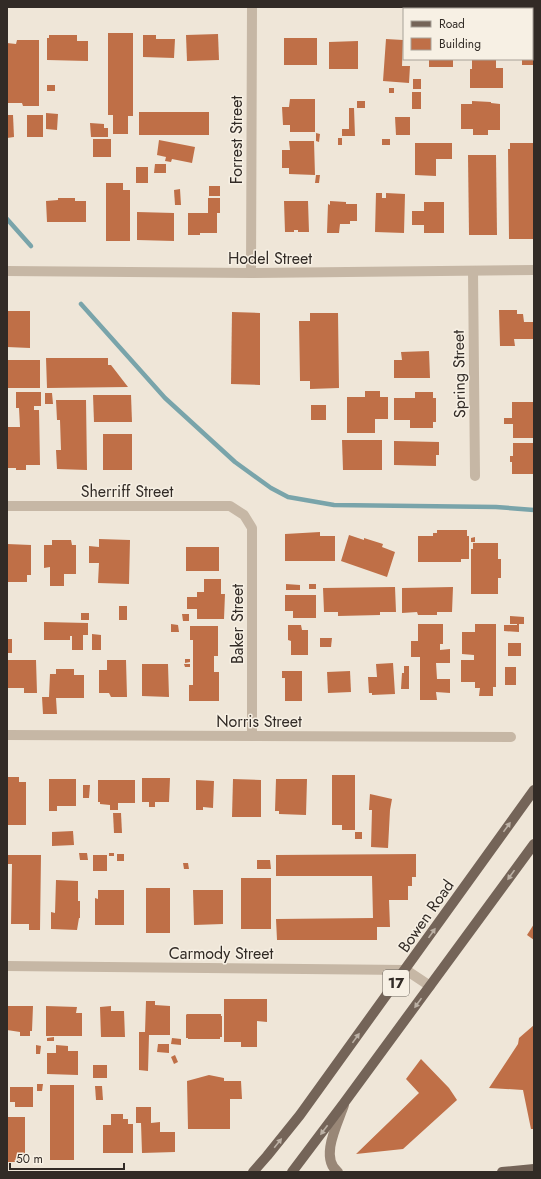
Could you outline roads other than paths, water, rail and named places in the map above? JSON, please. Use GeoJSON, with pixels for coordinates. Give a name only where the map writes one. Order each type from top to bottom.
{"type":"FeatureCollection","features":[{"type":"Feature","properties":{"kind":"main road","name":"Bowen Road"},"geometry":{"type":"LineString","coordinates":[[252,1172],[268,1156],[300,1115],[406,970],[534,790]]}},
{"type":"Feature","properties":{"kind":"main road","name":"17"},"geometry":{"type":"LineString","coordinates":[[292,1172],[534,844]]}},
{"type":"Feature","properties":{"kind":"main road"},"geometry":{"type":"LineString","coordinates":[[338,1172],[331,1163],[329,1156],[330,1148],[344,1103]]}},
{"type":"Feature","properties":{"kind":"main road"},"geometry":{"type":"LineString","coordinates":[[502,1172],[534,1168]]}},
{"type":"Feature","properties":{"kind":"street","name":"Forrest Street"},"geometry":{"type":"LineString","coordinates":[[251,273],[252,7]]}},
{"type":"Feature","properties":{"kind":"street","name":"Hodel Street"},"geometry":{"type":"LineString","coordinates":[[7,271],[251,273],[534,270]]}},
{"type":"Feature","properties":{"kind":"street","name":"Spring Street"},"geometry":{"type":"LineString","coordinates":[[473,271],[475,476]]}},
{"type":"Feature","properties":{"kind":"street","name":"Sherriff Street"},"geometry":{"type":"LineString","coordinates":[[7,506],[230,506],[244,515]]}},
{"type":"Feature","properties":{"kind":"street","name":"Baker Street"},"geometry":{"type":"LineString","coordinates":[[244,515],[252,528],[252,736]]}},
{"type":"Feature","properties":{"kind":"street","name":"Norris Street"},"geometry":{"type":"LineString","coordinates":[[7,735],[511,737]]}},
{"type":"Feature","properties":{"kind":"street","name":"Carmody Street"},"geometry":{"type":"LineString","coordinates":[[7,966],[406,970]]}},
{"type":"Feature","properties":{"kind":"street"},"geometry":{"type":"LineString","coordinates":[[406,970],[430,986]]}},
{"type":"Feature","properties":{"kind":"waterway"},"geometry":{"type":"LineString","coordinates":[[7,219],[31,246]]}},
{"type":"Feature","properties":{"kind":"waterway"},"geometry":{"type":"LineString","coordinates":[[81,304],[165,398],[235,462],[271,488],[288,497],[334,505],[496,507],[534,510]]}}]}
